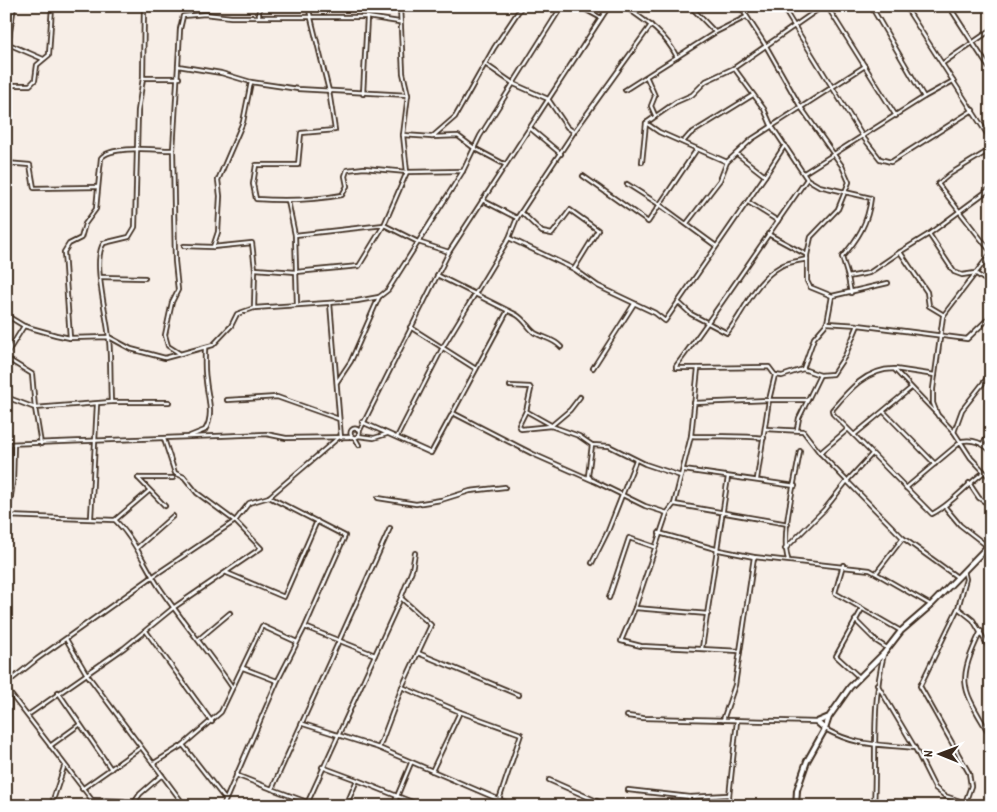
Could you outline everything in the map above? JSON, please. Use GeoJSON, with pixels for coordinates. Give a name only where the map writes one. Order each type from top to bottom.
{"type":"FeatureCollection","features":[{"type":"Feature","properties":{"kind":"street"},"geometry":{"type":"LineString","coordinates":[[14,6],[7,44],[43,59]]}},
{"type":"Feature","properties":{"kind":"street"},"geometry":{"type":"LineString","coordinates":[[6,86],[32,84],[37,65],[48,57],[52,6]]}},
{"type":"Feature","properties":{"kind":"street"},"geometry":{"type":"LineString","coordinates":[[111,402],[109,337],[100,277],[102,244],[129,237],[135,227],[138,111],[144,78],[144,7],[117,6]]}},
{"type":"Feature","properties":{"kind":"street"},"geometry":{"type":"LineString","coordinates":[[259,6],[259,15]]}},
{"type":"Feature","properties":{"kind":"street"},"geometry":{"type":"LineString","coordinates":[[308,6],[329,91],[335,130],[301,133],[298,165],[256,165],[254,184],[256,199],[288,201],[298,198],[342,195],[347,186],[345,176],[347,170],[364,168],[407,172],[463,171]]}},
{"type":"Feature","properties":{"kind":"street"},"geometry":{"type":"LineString","coordinates":[[256,269],[296,272],[359,266],[384,226],[407,172],[402,135],[408,95],[403,73],[399,22],[400,6]]}},
{"type":"Feature","properties":{"kind":"street"},"geometry":{"type":"LineString","coordinates":[[432,137],[455,116],[522,6]]}},
{"type":"Feature","properties":{"kind":"street"},"geometry":{"type":"LineString","coordinates":[[338,382],[351,361],[379,297],[388,290],[463,171],[474,148],[562,6]]}},
{"type":"Feature","properties":{"kind":"street"},"geometry":{"type":"LineString","coordinates":[[579,6],[601,18]]}},
{"type":"Feature","properties":{"kind":"street"},"geometry":{"type":"LineString","coordinates":[[358,436],[362,422],[449,252],[504,164],[530,128],[609,6]]}},
{"type":"Feature","properties":{"kind":"street"},"geometry":{"type":"LineString","coordinates":[[624,6],[651,25],[669,41],[677,57]]}},
{"type":"Feature","properties":{"kind":"street"},"geometry":{"type":"LineString","coordinates":[[690,6],[716,32]]}},
{"type":"Feature","properties":{"kind":"street"},"geometry":{"type":"LineString","coordinates":[[740,6],[766,46],[800,106],[833,156],[842,166],[849,182],[838,209],[811,237],[807,254],[807,282],[810,287],[832,296],[852,293],[888,283]]}},
{"type":"Feature","properties":{"kind":"street"},"geometry":{"type":"LineString","coordinates":[[782,6],[863,137],[880,159],[891,162],[973,110]]}},
{"type":"Feature","properties":{"kind":"street"},"geometry":{"type":"LineString","coordinates":[[642,162],[646,124],[655,115],[692,95],[706,81],[734,68],[751,54],[825,6],[896,116]]}},
{"type":"Feature","properties":{"kind":"street"},"geometry":{"type":"LineString","coordinates":[[871,6],[924,97]]}},
{"type":"Feature","properties":{"kind":"street"},"geometry":{"type":"LineString","coordinates":[[905,6],[991,140]]}},
{"type":"Feature","properties":{"kind":"street"},"geometry":{"type":"LineString","coordinates":[[949,6],[991,71]]}},
{"type":"Feature","properties":{"kind":"street"},"geometry":{"type":"LineString","coordinates":[[180,354],[168,346],[166,335],[172,302],[178,290],[174,251],[174,150],[180,29],[184,16],[205,14],[231,17],[259,15],[311,18],[367,17],[399,22]]}},
{"type":"Feature","properties":{"kind":"street"},"geometry":{"type":"LineString","coordinates":[[364,94],[367,17]]}},
{"type":"Feature","properties":{"kind":"street"},"geometry":{"type":"LineString","coordinates":[[624,90],[716,32],[746,17]]}},
{"type":"Feature","properties":{"kind":"street"},"geometry":{"type":"LineString","coordinates":[[397,437],[443,347],[509,238],[517,218],[574,132],[651,25]]}},
{"type":"Feature","properties":{"kind":"street"},"geometry":{"type":"LineString","coordinates":[[943,63],[991,30]]}},
{"type":"Feature","properties":{"kind":"street"},"geometry":{"type":"LineString","coordinates":[[485,64],[514,84],[548,98],[567,128],[574,132]]}},
{"type":"Feature","properties":{"kind":"street"},"geometry":{"type":"LineString","coordinates":[[178,66],[220,73],[251,82],[364,94],[408,95]]}},
{"type":"Feature","properties":{"kind":"street"},"geometry":{"type":"LineString","coordinates":[[687,223],[720,180],[727,162],[771,124],[865,66]]}},
{"type":"Feature","properties":{"kind":"street"},"geometry":{"type":"LineString","coordinates":[[734,68],[764,109],[771,124],[808,179],[819,186],[871,198],[868,217],[857,240],[842,257],[852,293]]}},
{"type":"Feature","properties":{"kind":"street"},"geometry":{"type":"LineString","coordinates":[[647,77],[655,96],[651,106],[655,115]]}},
{"type":"Feature","properties":{"kind":"street"},"geometry":{"type":"LineString","coordinates":[[144,78],[178,78]]}},
{"type":"Feature","properties":{"kind":"street"},"geometry":{"type":"LineString","coordinates":[[804,173],[924,97],[953,81]]}},
{"type":"Feature","properties":{"kind":"street"},"geometry":{"type":"LineString","coordinates":[[213,247],[218,232],[220,196],[218,180],[242,122],[251,82]]}},
{"type":"Feature","properties":{"kind":"street"},"geometry":{"type":"LineString","coordinates":[[683,142],[690,134],[753,95]]}},
{"type":"Feature","properties":{"kind":"street"},"geometry":{"type":"LineString","coordinates":[[646,124],[659,132],[727,162]]}},
{"type":"Feature","properties":{"kind":"street"},"geometry":{"type":"LineString","coordinates":[[530,128],[561,154]]}},
{"type":"Feature","properties":{"kind":"street"},"geometry":{"type":"LineString","coordinates":[[402,135],[458,136],[474,148],[504,164]]}},
{"type":"Feature","properties":{"kind":"street"},"geometry":{"type":"LineString","coordinates":[[509,238],[574,269],[598,286],[655,313],[665,321],[786,145]]}},
{"type":"Feature","properties":{"kind":"street"},"geometry":{"type":"LineString","coordinates":[[583,176],[648,222],[697,149]]}},
{"type":"Feature","properties":{"kind":"street"},"geometry":{"type":"LineString","coordinates":[[939,418],[933,403],[938,336],[944,315],[991,253],[976,236],[960,210],[938,184],[950,174],[991,149]]}},
{"type":"Feature","properties":{"kind":"street"},"geometry":{"type":"LineString","coordinates":[[70,338],[64,252],[69,244],[81,238],[85,224],[95,213],[97,187],[104,155],[116,150],[174,150]]}},
{"type":"Feature","properties":{"kind":"street"},"geometry":{"type":"LineString","coordinates":[[737,154],[765,176]]}},
{"type":"Feature","properties":{"kind":"street"},"geometry":{"type":"LineString","coordinates":[[6,163],[30,165],[34,188],[97,187]]}},
{"type":"Feature","properties":{"kind":"street"},"geometry":{"type":"LineString","coordinates":[[808,179],[768,234],[748,267],[727,292],[709,322],[676,368],[769,367],[775,375],[782,376],[803,369],[820,375],[833,374],[837,370],[858,325]]}},
{"type":"Feature","properties":{"kind":"street"},"geometry":{"type":"LineString","coordinates":[[627,184],[660,204],[716,246]]}},
{"type":"Feature","properties":{"kind":"street"},"geometry":{"type":"LineString","coordinates":[[848,277],[869,273],[929,234],[991,188]]}},
{"type":"Feature","properties":{"kind":"street"},"geometry":{"type":"LineString","coordinates":[[987,190],[991,196]]}},
{"type":"Feature","properties":{"kind":"street"},"geometry":{"type":"LineString","coordinates":[[482,200],[517,218]]}},
{"type":"Feature","properties":{"kind":"street"},"geometry":{"type":"LineString","coordinates":[[288,201],[294,235],[297,305]]}},
{"type":"Feature","properties":{"kind":"street"},"geometry":{"type":"LineString","coordinates":[[748,202],[778,221]]}},
{"type":"Feature","properties":{"kind":"street"},"geometry":{"type":"LineString","coordinates":[[521,212],[544,233],[552,234],[570,210],[598,230],[574,269]]}},
{"type":"Feature","properties":{"kind":"street"},"geometry":{"type":"LineString","coordinates":[[294,235],[384,226],[418,242],[449,252]]}},
{"type":"Feature","properties":{"kind":"street"},"geometry":{"type":"LineString","coordinates":[[768,234],[807,254]]}},
{"type":"Feature","properties":{"kind":"street"},"geometry":{"type":"LineString","coordinates":[[929,234],[954,272],[962,275],[975,273],[991,284]]}},
{"type":"Feature","properties":{"kind":"street"},"geometry":{"type":"LineString","coordinates":[[184,246],[213,247],[252,243],[256,269],[254,308]]}},
{"type":"Feature","properties":{"kind":"street"},"geometry":{"type":"LineString","coordinates":[[900,252],[926,292],[929,306],[944,315]]}},
{"type":"Feature","properties":{"kind":"street"},"geometry":{"type":"LineString","coordinates":[[678,302],[691,314],[727,333],[767,276],[782,265],[808,260]]}},
{"type":"Feature","properties":{"kind":"street"},"geometry":{"type":"LineString","coordinates":[[437,275],[527,321],[534,332],[557,343],[561,348]]}},
{"type":"Feature","properties":{"kind":"street"},"geometry":{"type":"LineString","coordinates":[[100,277],[145,278]]}},
{"type":"Feature","properties":{"kind":"street"},"geometry":{"type":"LineString","coordinates":[[803,369],[814,338],[827,323],[832,296]]}},
{"type":"Feature","properties":{"kind":"street"},"geometry":{"type":"LineString","coordinates":[[6,314],[24,326],[70,338],[109,337],[131,349],[160,357],[213,345],[231,326],[237,314],[254,308],[330,303],[379,297]]}},
{"type":"Feature","properties":{"kind":"street"},"geometry":{"type":"LineString","coordinates":[[330,303],[338,382],[341,438]]}},
{"type":"Feature","properties":{"kind":"street"},"geometry":{"type":"LineString","coordinates":[[593,368],[634,304]]}},
{"type":"Feature","properties":{"kind":"street"},"geometry":{"type":"LineString","coordinates":[[362,422],[431,453],[507,312]]}},
{"type":"Feature","properties":{"kind":"street"},"geometry":{"type":"LineString","coordinates":[[827,323],[858,325],[967,339],[991,316]]}},
{"type":"Feature","properties":{"kind":"street"},"geometry":{"type":"LineString","coordinates":[[986,322],[991,327]]}},
{"type":"Feature","properties":{"kind":"street"},"geometry":{"type":"LineString","coordinates":[[24,326],[6,356],[32,374],[34,408],[42,444]]}},
{"type":"Feature","properties":{"kind":"street"},"geometry":{"type":"LineString","coordinates":[[410,327],[476,369]]}},
{"type":"Feature","properties":{"kind":"street"},"geometry":{"type":"LineString","coordinates":[[188,436],[205,430],[208,423],[210,399],[206,380],[205,347]]}},
{"type":"Feature","properties":{"kind":"street"},"geometry":{"type":"LineString","coordinates":[[698,368],[691,436],[684,470],[674,504],[667,513],[635,608],[621,641],[641,646],[740,650]]}},
{"type":"Feature","properties":{"kind":"street"},"geometry":{"type":"LineString","coordinates":[[935,375],[894,369],[879,370],[858,382],[832,410],[847,430],[932,514],[945,507],[983,473]]}},
{"type":"Feature","properties":{"kind":"street"},"geometry":{"type":"LineString","coordinates":[[894,369],[962,441],[970,458],[991,479]]}},
{"type":"Feature","properties":{"kind":"street"},"geometry":{"type":"LineString","coordinates":[[954,432],[962,410],[991,373]]}},
{"type":"Feature","properties":{"kind":"street"},"geometry":{"type":"LineString","coordinates":[[757,479],[769,400],[775,375]]}},
{"type":"Feature","properties":{"kind":"street"},"geometry":{"type":"LineString","coordinates":[[797,429],[799,418],[820,375]]}},
{"type":"Feature","properties":{"kind":"street"},"geometry":{"type":"LineString","coordinates":[[510,386],[530,387],[531,389],[520,428],[552,426],[570,410],[580,396]]}},
{"type":"Feature","properties":{"kind":"street"},"geometry":{"type":"LineString","coordinates":[[854,435],[911,388]]}},
{"type":"Feature","properties":{"kind":"street"},"geometry":{"type":"LineString","coordinates":[[6,397],[34,408],[111,402],[169,402]]}},
{"type":"Feature","properties":{"kind":"street"},"geometry":{"type":"LineString","coordinates":[[227,400],[277,397],[339,419]]}},
{"type":"Feature","properties":{"kind":"street"},"geometry":{"type":"LineString","coordinates":[[694,402],[808,400]]}},
{"type":"Feature","properties":{"kind":"street"},"geometry":{"type":"LineString","coordinates":[[91,518],[97,404]]}},
{"type":"Feature","properties":{"kind":"street"},"geometry":{"type":"LineString","coordinates":[[453,412],[533,454],[667,513]]}},
{"type":"Feature","properties":{"kind":"street"},"geometry":{"type":"LineString","coordinates":[[526,412],[552,426],[579,436],[592,445],[609,446],[636,460],[681,476]]}},
{"type":"Feature","properties":{"kind":"street"},"geometry":{"type":"LineString","coordinates":[[884,412],[935,464]]}},
{"type":"Feature","properties":{"kind":"street"},"geometry":{"type":"LineString","coordinates":[[162,775],[140,794],[133,806],[122,801],[92,800],[64,767],[28,715],[9,692],[6,685],[66,638],[236,521],[249,503],[269,497],[362,422]]}},
{"type":"Feature","properties":{"kind":"street"},"geometry":{"type":"LineString","coordinates":[[355,428],[359,432]]}},
{"type":"Feature","properties":{"kind":"street"},"geometry":{"type":"LineString","coordinates":[[766,429],[797,429],[802,431],[820,453],[903,538],[957,577]]}},
{"type":"Feature","properties":{"kind":"street"},"geometry":{"type":"LineString","coordinates":[[820,453],[847,430]]}},
{"type":"Feature","properties":{"kind":"street"},"geometry":{"type":"LineString","coordinates":[[350,433],[359,444]]}},
{"type":"Feature","properties":{"kind":"street"},"geometry":{"type":"LineString","coordinates":[[6,442],[14,444],[42,444],[266,434],[286,438],[341,438],[358,436],[374,438],[388,434]]}},
{"type":"Feature","properties":{"kind":"street"},"geometry":{"type":"LineString","coordinates":[[982,443],[991,434]]}},
{"type":"Feature","properties":{"kind":"street"},"geometry":{"type":"LineString","coordinates":[[691,436],[764,438]]}},
{"type":"Feature","properties":{"kind":"street"},"geometry":{"type":"LineString","coordinates":[[28,715],[146,631],[173,608],[227,573],[261,548],[236,521],[197,493],[184,477],[175,473],[164,439]]}},
{"type":"Feature","properties":{"kind":"street"},"geometry":{"type":"LineString","coordinates":[[906,488],[962,441],[970,440],[982,443],[991,451]]}},
{"type":"Feature","properties":{"kind":"street"},"geometry":{"type":"LineString","coordinates":[[6,532],[14,444]]}},
{"type":"Feature","properties":{"kind":"street"},"geometry":{"type":"LineString","coordinates":[[592,445],[588,476],[594,481]]}},
{"type":"Feature","properties":{"kind":"street"},"geometry":{"type":"LineString","coordinates":[[788,559],[785,549],[800,451]]}},
{"type":"Feature","properties":{"kind":"street"},"geometry":{"type":"LineString","coordinates":[[785,549],[824,510],[872,454]]}},
{"type":"Feature","properties":{"kind":"street"},"geometry":{"type":"LineString","coordinates":[[592,563],[608,531],[636,460]]}},
{"type":"Feature","properties":{"kind":"street"},"geometry":{"type":"LineString","coordinates":[[684,470],[728,477],[757,479],[795,486]]}},
{"type":"Feature","properties":{"kind":"street"},"geometry":{"type":"LineString","coordinates":[[702,648],[719,550],[724,513],[724,496],[728,477]]}},
{"type":"Feature","properties":{"kind":"street"},"geometry":{"type":"LineString","coordinates":[[164,506],[138,478],[173,478]]}},
{"type":"Feature","properties":{"kind":"street"},"geometry":{"type":"LineString","coordinates":[[969,484],[979,498],[991,506]]}},
{"type":"Feature","properties":{"kind":"street"},"geometry":{"type":"LineString","coordinates":[[378,498],[416,504],[442,500],[470,491],[505,487]]}},
{"type":"Feature","properties":{"kind":"street"},"geometry":{"type":"LineString","coordinates":[[115,520],[149,491]]}},
{"type":"Feature","properties":{"kind":"street"},"geometry":{"type":"LineString","coordinates":[[223,806],[277,682],[305,627],[345,536],[269,497]]}},
{"type":"Feature","properties":{"kind":"street"},"geometry":{"type":"LineString","coordinates":[[674,504],[788,524]]}},
{"type":"Feature","properties":{"kind":"street"},"geometry":{"type":"LineString","coordinates":[[945,507],[960,525],[987,546]]}},
{"type":"Feature","properties":{"kind":"street"},"geometry":{"type":"LineString","coordinates":[[8,516],[115,520],[138,547],[152,577],[173,608],[199,639],[232,687]]}},
{"type":"Feature","properties":{"kind":"street"},"geometry":{"type":"LineString","coordinates":[[138,547],[173,516]]}},
{"type":"Feature","properties":{"kind":"street"},"geometry":{"type":"LineString","coordinates":[[227,573],[284,597],[317,521]]}},
{"type":"Feature","properties":{"kind":"street"},"geometry":{"type":"LineString","coordinates":[[272,789],[303,724],[380,546],[390,528]]}},
{"type":"Feature","properties":{"kind":"street"},"geometry":{"type":"LineString","coordinates":[[660,534],[719,550],[754,557],[843,565],[876,573],[931,605]]}},
{"type":"Feature","properties":{"kind":"street"},"geometry":{"type":"LineString","coordinates":[[610,598],[629,538],[655,547]]}},
{"type":"Feature","properties":{"kind":"street"},"geometry":{"type":"LineString","coordinates":[[876,573],[903,538]]}},
{"type":"Feature","properties":{"kind":"street"},"geometry":{"type":"LineString","coordinates":[[796,806],[798,790],[807,761],[825,729],[829,717],[850,687],[884,653],[901,631],[931,605],[991,543]]}},
{"type":"Feature","properties":{"kind":"street"},"geometry":{"type":"LineString","coordinates":[[236,775],[307,804],[322,767],[400,598],[412,570],[415,553]]}},
{"type":"Feature","properties":{"kind":"street"},"geometry":{"type":"LineString","coordinates":[[723,720],[735,685],[754,557]]}},
{"type":"Feature","properties":{"kind":"street"},"geometry":{"type":"LineString","coordinates":[[843,565],[835,593],[901,631]]}},
{"type":"Feature","properties":{"kind":"street"},"geometry":{"type":"LineString","coordinates":[[964,569],[966,579],[958,608],[920,686],[967,768],[971,786],[965,804]]}},
{"type":"Feature","properties":{"kind":"street"},"geometry":{"type":"LineString","coordinates":[[6,572],[6,600]]}},
{"type":"Feature","properties":{"kind":"street"},"geometry":{"type":"LineString","coordinates":[[379,748],[402,688],[431,625],[400,598]]}},
{"type":"Feature","properties":{"kind":"street"},"geometry":{"type":"LineString","coordinates":[[635,608],[708,614]]}},
{"type":"Feature","properties":{"kind":"street"},"geometry":{"type":"LineString","coordinates":[[958,608],[973,620],[991,651]]}},
{"type":"Feature","properties":{"kind":"street"},"geometry":{"type":"LineString","coordinates":[[859,677],[836,656],[862,609]]}},
{"type":"Feature","properties":{"kind":"street"},"geometry":{"type":"LineString","coordinates":[[199,639],[230,613]]}},
{"type":"Feature","properties":{"kind":"street"},"geometry":{"type":"LineString","coordinates":[[855,620],[876,641],[887,648]]}},
{"type":"Feature","properties":{"kind":"street"},"geometry":{"type":"LineString","coordinates":[[154,762],[183,745],[212,722],[221,712],[262,626],[297,642]]}},
{"type":"Feature","properties":{"kind":"street"},"geometry":{"type":"LineString","coordinates":[[305,627],[375,655]]}},
{"type":"Feature","properties":{"kind":"street"},"geometry":{"type":"LineString","coordinates":[[146,631],[212,722]]}},
{"type":"Feature","properties":{"kind":"street"},"geometry":{"type":"LineString","coordinates":[[981,631],[968,659],[964,678],[968,697],[991,737]]}},
{"type":"Feature","properties":{"kind":"street"},"geometry":{"type":"LineString","coordinates":[[66,638],[86,673],[185,806]]}},
{"type":"Feature","properties":{"kind":"street"},"geometry":{"type":"LineString","coordinates":[[418,653],[519,695]]}},
{"type":"Feature","properties":{"kind":"street"},"geometry":{"type":"LineString","coordinates":[[874,806],[873,746],[877,684],[884,653]]}},
{"type":"Feature","properties":{"kind":"street"},"geometry":{"type":"LineString","coordinates":[[243,668],[277,682]]}},
{"type":"Feature","properties":{"kind":"street"},"geometry":{"type":"LineString","coordinates":[[877,684],[915,748],[935,788],[945,796],[975,806]]}},
{"type":"Feature","properties":{"kind":"street"},"geometry":{"type":"LineString","coordinates":[[402,688],[521,734],[496,806]]}},
{"type":"Feature","properties":{"kind":"street"},"geometry":{"type":"LineString","coordinates":[[8,775],[7,724],[9,692]]}},
{"type":"Feature","properties":{"kind":"street"},"geometry":{"type":"LineString","coordinates":[[58,692],[111,770]]}},
{"type":"Feature","properties":{"kind":"street"},"geometry":{"type":"LineString","coordinates":[[432,772],[460,712]]}},
{"type":"Feature","properties":{"kind":"street"},"geometry":{"type":"LineString","coordinates":[[627,716],[736,721],[818,722],[829,717]]}},
{"type":"Feature","properties":{"kind":"street"},"geometry":{"type":"LineString","coordinates":[[728,806],[736,721]]}},
{"type":"Feature","properties":{"kind":"street"},"geometry":{"type":"LineString","coordinates":[[818,722],[825,729],[843,739],[873,746],[915,748]]}},
{"type":"Feature","properties":{"kind":"street"},"geometry":{"type":"LineString","coordinates":[[50,746],[79,724]]}},
{"type":"Feature","properties":{"kind":"street"},"geometry":{"type":"LineString","coordinates":[[303,724],[379,748],[514,806]]}},
{"type":"Feature","properties":{"kind":"street"},"geometry":{"type":"LineString","coordinates":[[183,745],[225,799]]}},
{"type":"Feature","properties":{"kind":"street"},"geometry":{"type":"LineString","coordinates":[[82,788],[111,770],[140,748]]}},
{"type":"Feature","properties":{"kind":"street"},"geometry":{"type":"LineString","coordinates":[[393,806],[412,763]]}},
{"type":"Feature","properties":{"kind":"street"},"geometry":{"type":"LineString","coordinates":[[52,806],[64,767]]}},
{"type":"Feature","properties":{"kind":"street"},"geometry":{"type":"LineString","coordinates":[[322,767],[422,806]]}},
{"type":"Feature","properties":{"kind":"street"},"geometry":{"type":"LineString","coordinates":[[346,806],[357,780]]}},
{"type":"Feature","properties":{"kind":"street"},"geometry":{"type":"LineString","coordinates":[[549,780],[608,806]]}},
{"type":"Feature","properties":{"kind":"street"},"geometry":{"type":"LineString","coordinates":[[628,790],[690,797],[728,795]]}},
{"type":"Feature","properties":{"kind":"street"},"geometry":{"type":"LineString","coordinates":[[688,806],[690,797]]}},
{"type":"Feature","properties":{"kind":"street"},"geometry":{"type":"LineString","coordinates":[[90,806],[92,800]]}}]}
